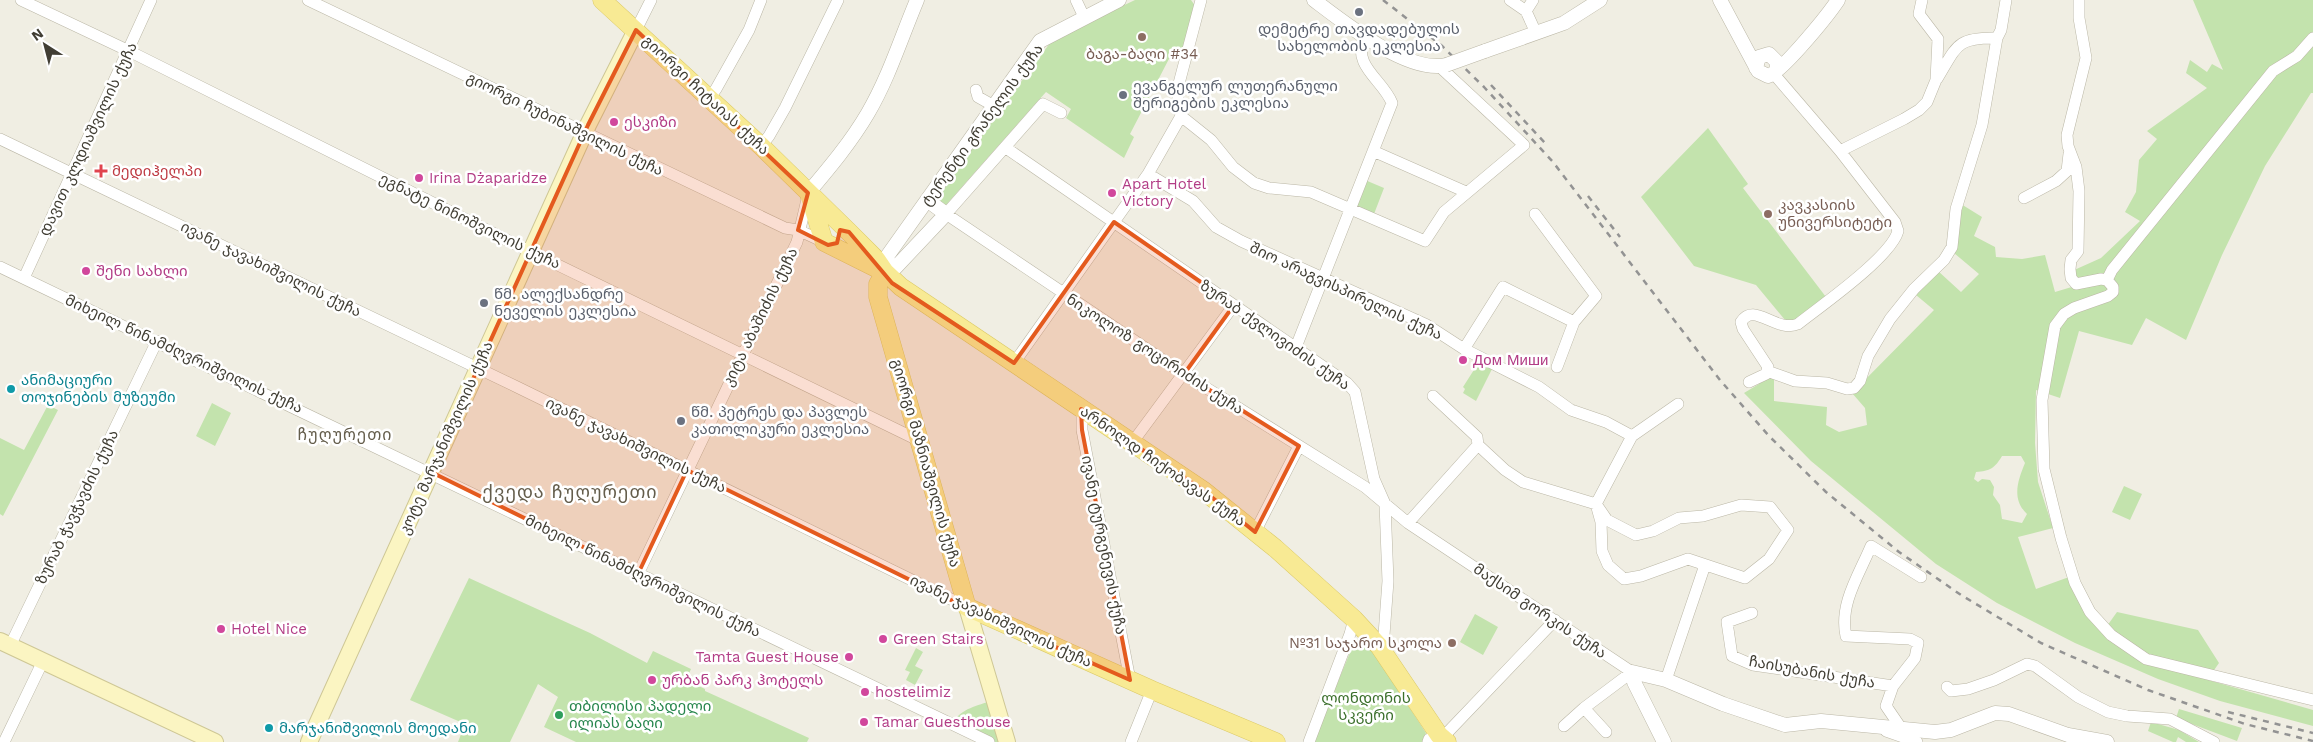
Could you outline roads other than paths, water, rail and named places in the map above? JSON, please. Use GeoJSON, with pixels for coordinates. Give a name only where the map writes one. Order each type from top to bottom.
{"type":"FeatureCollection","features":[{"type":"Feature","properties":{"kind":"main road","name":"გიორგი ჩიტაიას ქუჩა"},"geometry":{"type":"LineString","coordinates":[[602,0],[761,146],[808,193],[833,236],[876,266]]}},
{"type":"Feature","properties":{"kind":"main road","name":"კოტე მარჯანიშვილის ქუჩა"},"geometry":{"type":"LineString","coordinates":[[309,742],[584,134],[636,30]]}},
{"type":"Feature","properties":{"kind":"main road","name":"გიორგი ჩიტაიას ქუჩა"},"geometry":{"type":"LineString","coordinates":[[808,193],[833,236]]}},
{"type":"Feature","properties":{"kind":"main road","name":"არნოლდ ჩიქობავას ქუჩა"},"geometry":{"type":"LineString","coordinates":[[876,266],[885,281],[898,285],[1204,491],[1255,532],[1354,618],[1378,646],[1438,740]]}},
{"type":"Feature","properties":{"kind":"main road","name":"გიორგი მაზნიაშვილის ქუჩა"},"geometry":{"type":"LineString","coordinates":[[876,266],[878,297],[1007,742]]}},
{"type":"Feature","properties":{"kind":"main road","name":"ივანე ჯავახიშვილის ქუჩა"},"geometry":{"type":"LineString","coordinates":[[967,607],[1152,690],[1276,742]]}},
{"type":"Feature","properties":{"kind":"main road"},"geometry":{"type":"LineString","coordinates":[[5,643],[215,742]]}},
{"type":"Feature","properties":{"kind":"street","name":"ეგნატე ნინოშვილის ქუჩა"},"geometry":{"type":"LineString","coordinates":[[20,0],[128,51],[531,252],[920,441]]}},
{"type":"Feature","properties":{"kind":"street","name":"დავით კლდიაშვილის ქუჩა"},"geometry":{"type":"LineString","coordinates":[[24,278],[151,0]]}},
{"type":"Feature","properties":{"kind":"street","name":"გიორგი ჩუბინაშვილის ქუჩა"},"geometry":{"type":"LineString","coordinates":[[308,0],[584,134],[785,228],[833,236]]}},
{"type":"Feature","properties":{"kind":"street","name":"კოტე მარჯანიშვილის ქუჩა"},"geometry":{"type":"LineString","coordinates":[[636,30],[651,0]]}},
{"type":"Feature","properties":{"kind":"street"},"geometry":{"type":"LineString","coordinates":[[709,98],[749,30],[761,0]]}},
{"type":"Feature","properties":{"kind":"street"},"geometry":{"type":"LineString","coordinates":[[761,146],[769,136],[784,108],[838,0]]}},
{"type":"Feature","properties":{"kind":"street"},"geometry":{"type":"LineString","coordinates":[[808,193],[846,147],[868,113],[887,75],[917,0]]}},
{"type":"Feature","properties":{"kind":"street"},"geometry":{"type":"LineString","coordinates":[[1076,0],[1084,17]]}},
{"type":"Feature","properties":{"kind":"street","name":"ტერენტი გრანელის ქუჩა"},"geometry":{"type":"LineString","coordinates":[[876,266],[927,200],[1040,41],[1119,0]]}},
{"type":"Feature","properties":{"kind":"street"},"geometry":{"type":"LineString","coordinates":[[1014,363],[1148,174],[1181,116],[1177,91],[1201,0]]}},
{"type":"Feature","properties":{"kind":"street"},"geometry":{"type":"LineString","coordinates":[[1314,0],[1364,38],[1412,60],[1443,66],[1564,23],[1600,0]]}},
{"type":"Feature","properties":{"kind":"street"},"geometry":{"type":"LineString","coordinates":[[1510,0],[1526,11],[1536,33]]}},
{"type":"Feature","properties":{"kind":"street"},"geometry":{"type":"LineString","coordinates":[[1526,11],[1533,0]]}},
{"type":"Feature","properties":{"kind":"street"},"geometry":{"type":"LineString","coordinates":[[1720,0],[1756,68],[1763,75],[1775,71],[1801,45],[1838,0]]}},
{"type":"Feature","properties":{"kind":"street"},"geometry":{"type":"LineString","coordinates":[[1922,0],[1919,14],[1938,38],[1936,80]]}},
{"type":"Feature","properties":{"kind":"street"},"geometry":{"type":"LineString","coordinates":[[1767,371],[1796,381],[1828,383],[1847,390],[1854,388],[1860,381],[1868,356],[1890,319],[1914,289],[1944,260],[1952,247],[1958,200],[1982,125],[1997,38],[2001,30],[2006,0]]}},
{"type":"Feature","properties":{"kind":"street"},"geometry":{"type":"LineString","coordinates":[[2079,0],[2079,18],[2086,58],[2067,135],[2076,167],[2079,191],[2078,251],[2071,260],[2071,278],[2076,284],[2101,279],[2107,280],[2113,287],[2112,292],[2108,296],[2074,308],[2064,314],[2055,326],[2042,400],[2044,469],[2061,538],[2075,583],[2090,612],[2111,634],[2146,659],[2313,700]]}},
{"type":"Feature","properties":{"kind":"street"},"geometry":{"type":"LineString","coordinates":[[1296,347],[1392,103],[1387,90],[1364,67],[1360,46],[1364,38]]}},
{"type":"Feature","properties":{"kind":"street"},"geometry":{"type":"LineString","coordinates":[[1840,151],[1919,110],[1927,102],[1936,80],[1957,46],[1965,40],[1997,38]]}},
{"type":"Feature","properties":{"kind":"street"},"geometry":{"type":"LineString","coordinates":[[2107,280],[2112,270],[2152,223],[2273,70],[2297,56],[2313,38]]}},
{"type":"Feature","properties":{"kind":"street"},"geometry":{"type":"LineString","coordinates":[[1744,43],[1767,54],[1777,62],[1775,71]]}},
{"type":"Feature","properties":{"kind":"street"},"geometry":{"type":"LineString","coordinates":[[1756,68],[1759,57],[1784,52],[1801,45]]}},
{"type":"Feature","properties":{"kind":"street"},"geometry":{"type":"LineString","coordinates":[[1181,116],[1210,140],[1233,167],[1254,183],[1269,188],[1311,192],[1425,240],[1444,212],[1524,145],[1443,66]]}},
{"type":"Feature","properties":{"kind":"street"},"geometry":{"type":"LineString","coordinates":[[1749,382],[1766,374],[1768,367],[1742,329],[1741,322],[1745,316],[1751,314],[1758,315],[1784,327],[1798,324],[1877,259],[1896,239],[1898,230],[1895,222],[1775,71]]}},
{"type":"Feature","properties":{"kind":"street"},"geometry":{"type":"LineString","coordinates":[[976,90],[978,97],[994,106]]}},
{"type":"Feature","properties":{"kind":"street","name":"ტერენტი გრანელის ქუჩა"},"geometry":{"type":"LineString","coordinates":[[876,266],[896,267],[1006,148],[1043,104],[1061,113]]}},
{"type":"Feature","properties":{"kind":"street","name":"ივანე ჯავახიშვილის ქუჩა"},"geometry":{"type":"LineString","coordinates":[[0,139],[478,368],[967,607]]}},
{"type":"Feature","properties":{"kind":"street","name":"ზურაბ ქვლივიძის ქუჩა"},"geometry":{"type":"LineString","coordinates":[[1006,148],[1347,382],[1355,392],[1374,479],[1386,504],[1388,581],[1384,635],[1378,646]]}},
{"type":"Feature","properties":{"kind":"street"},"geometry":{"type":"LineString","coordinates":[[2024,198],[2056,181],[2067,171],[2070,149]]}},
{"type":"Feature","properties":{"kind":"street"},"geometry":{"type":"LineString","coordinates":[[1373,151],[1466,192]]}},
{"type":"Feature","properties":{"kind":"street","name":"შიო არაგვისპირელის ქუჩა"},"geometry":{"type":"LineString","coordinates":[[1148,174],[1193,202],[1216,227],[1241,241],[1427,325],[1464,349],[1540,388],[1571,410],[1606,422],[1632,436]]}},
{"type":"Feature","properties":{"kind":"street","name":"კიტა აბაშიძის ქუჩა"},"geometry":{"type":"LineString","coordinates":[[638,574],[797,242],[798,230],[808,193]]}},
{"type":"Feature","properties":{"kind":"street","name":"ნიკოლოზ გოცირიძის ქუჩა"},"geometry":{"type":"LineString","coordinates":[[927,200],[1063,294],[1184,374],[1365,487],[1386,504]]}},
{"type":"Feature","properties":{"kind":"street"},"geometry":{"type":"LineString","coordinates":[[1535,214],[1596,296],[1574,322],[1557,367]]}},
{"type":"Feature","properties":{"kind":"street","name":"მიხეილ წინამძღვრიშვილის ქუჩა"},"geometry":{"type":"LineString","coordinates":[[0,267],[431,472],[638,574],[989,742]]}},
{"type":"Feature","properties":{"kind":"street"},"geometry":{"type":"LineString","coordinates":[[1464,349],[1503,287],[1574,322]]}},
{"type":"Feature","properties":{"kind":"street"},"geometry":{"type":"LineString","coordinates":[[1132,444],[1234,305]]}},
{"type":"Feature","properties":{"kind":"street","name":"ზურაბ ჭავჭავძის ქუჩა"},"geometry":{"type":"LineString","coordinates":[[5,643],[157,341]]}},
{"type":"Feature","properties":{"kind":"street"},"geometry":{"type":"LineString","coordinates":[[1408,523],[1478,445],[1478,436],[1433,396]]}},
{"type":"Feature","properties":{"kind":"street"},"geometry":{"type":"LineString","coordinates":[[1478,445],[1505,470],[1523,482],[1596,504],[1607,520],[1636,535],[1652,531],[1679,518],[1703,516],[1740,505],[1770,507],[1788,530],[1769,559],[1745,578],[1688,559],[1641,576],[1624,579],[1608,565],[1602,551],[1601,522],[1596,504],[1632,436],[1678,404]]}},
{"type":"Feature","properties":{"kind":"street","name":"ივანე ტურგენევის ქუჩა"},"geometry":{"type":"LineString","coordinates":[[1082,409],[1082,430],[1130,680]]}},
{"type":"Feature","properties":{"kind":"street"},"geometry":{"type":"LineString","coordinates":[[1255,532],[1299,446]]}},
{"type":"Feature","properties":{"kind":"street","name":"მაქსიმ გორკის ქუჩა"},"geometry":{"type":"LineString","coordinates":[[1386,504],[1408,523],[1632,672]]}},
{"type":"Feature","properties":{"kind":"street","name":"ჩაისუბანის ქუჩა"},"geometry":{"type":"LineString","coordinates":[[1901,728],[1886,706],[1893,686],[1915,658],[1918,643],[1910,639],[1846,636],[1844,626],[1845,605],[1871,546],[1921,577]]}},
{"type":"Feature","properties":{"kind":"street"},"geometry":{"type":"LineString","coordinates":[[1666,680],[1705,565]]}},
{"type":"Feature","properties":{"kind":"street","name":"ჩაისუბანის ქუჩა"},"geometry":{"type":"LineString","coordinates":[[1752,613],[1728,622],[1732,656],[1754,665],[1893,686]]}},
{"type":"Feature","properties":{"kind":"street"},"geometry":{"type":"LineString","coordinates":[[1308,742],[1350,634],[1354,618]]}},
{"type":"Feature","properties":{"kind":"street"},"geometry":{"type":"LineString","coordinates":[[1438,740],[1446,734],[1555,620]]}},
{"type":"Feature","properties":{"kind":"street"},"geometry":{"type":"LineString","coordinates":[[4,742],[43,661]]}},
{"type":"Feature","properties":{"kind":"street"},"geometry":{"type":"LineString","coordinates":[[1947,687],[1951,691],[1968,689],[1994,680],[2027,664],[2035,666],[2078,697],[2108,712],[2127,716],[2170,719],[2214,742]]}},
{"type":"Feature","properties":{"kind":"street"},"geometry":{"type":"LineString","coordinates":[[1632,672],[1666,680],[1723,704],[1786,725],[1822,721],[1935,732],[1951,730],[1995,713],[2010,714],[2068,735],[2106,742]]}},
{"type":"Feature","properties":{"kind":"street"},"geometry":{"type":"LineString","coordinates":[[1564,726],[1584,708],[1632,672]]}},
{"type":"Feature","properties":{"kind":"street"},"geometry":{"type":"LineString","coordinates":[[1632,672],[1634,682],[1664,742]]}},
{"type":"Feature","properties":{"kind":"street"},"geometry":{"type":"LineString","coordinates":[[1130,742],[1152,690]]}},
{"type":"Feature","properties":{"kind":"street"},"geometry":{"type":"LineString","coordinates":[[1584,708],[1606,732]]}},
{"type":"Feature","properties":{"kind":"street"},"geometry":{"type":"LineString","coordinates":[[1866,724],[1917,742]]}},
{"type":"Feature","properties":{"kind":"railway"},"geometry":{"type":"LineString","coordinates":[[1383,0],[1441,45],[1484,87],[1553,162],[1720,380],[1769,436],[1826,492],[1899,552],[1961,595],[2041,643],[2148,690],[2245,724],[2313,741]]}},
{"type":"Feature","properties":{"kind":"railway"},"geometry":{"type":"LineString","coordinates":[[1491,85],[1545,143]]}},
{"type":"Feature","properties":{"kind":"railway"},"geometry":{"type":"LineString","coordinates":[[1588,196],[1620,237]]}},
{"type":"Feature","properties":{"kind":"railway"},"geometry":{"type":"LineString","coordinates":[[2228,712],[2313,733]]}},
{"type":"Feature","properties":{"kind":"place","name":"დემეტრე თავდადებულის სახელობის ეკლესია"},"geometry":{"type":"Point","coordinates":[1359,12]}},
{"type":"Feature","properties":{"kind":"place","name":"ბაგა-ბაღი #34"},"geometry":{"type":"Point","coordinates":[1142,37]}},
{"type":"Feature","properties":{"kind":"place","name":"ევანგელურ ლუთერანული შერიგების ეკლესია"},"geometry":{"type":"Point","coordinates":[1123,95]}},
{"type":"Feature","properties":{"kind":"place","name":"ესკიზი"},"geometry":{"type":"Point","coordinates":[614,122]}},
{"type":"Feature","properties":{"kind":"place","name":"მედიჰელპი"},"geometry":{"type":"Point","coordinates":[101,171]}},
{"type":"Feature","properties":{"kind":"place","name":"Irina Dżaparidze"},"geometry":{"type":"Point","coordinates":[419,178]}},
{"type":"Feature","properties":{"kind":"place","name":"Apart Hotel Victory"},"geometry":{"type":"Point","coordinates":[1112,193]}},
{"type":"Feature","properties":{"kind":"place","name":"კავკასიის უნივერსიტეტი"},"geometry":{"type":"Point","coordinates":[1768,214]}},
{"type":"Feature","properties":{"kind":"place","name":"შენი სახლი"},"geometry":{"type":"Point","coordinates":[86,271]}},
{"type":"Feature","properties":{"kind":"place","name":"წმ. ალექსანდრე ნეველის ეკლესია"},"geometry":{"type":"Point","coordinates":[484,303]}},
{"type":"Feature","properties":{"kind":"place","name":"Дом Миши"},"geometry":{"type":"Point","coordinates":[1463,360]}},
{"type":"Feature","properties":{"kind":"place","name":"ანიმაციური თოჯინების მუზეუმი"},"geometry":{"type":"Point","coordinates":[11,389]}},
{"type":"Feature","properties":{"kind":"place","name":"წმ. პეტრეს და პავლეს კათოლიკური ეკლესია"},"geometry":{"type":"Point","coordinates":[681,421]}},
{"type":"Feature","properties":{"kind":"place","name":"Hotel Nice"},"geometry":{"type":"Point","coordinates":[221,629]}},
{"type":"Feature","properties":{"kind":"place","name":"Green Stairs"},"geometry":{"type":"Point","coordinates":[883,639]}},
{"type":"Feature","properties":{"kind":"place","name":"№31 საჯარო სკოლა"},"geometry":{"type":"Point","coordinates":[1452,643]}},
{"type":"Feature","properties":{"kind":"place","name":"Tamta Guest House"},"geometry":{"type":"Point","coordinates":[849,657]}},
{"type":"Feature","properties":{"kind":"place","name":"ურბან პარკ ჰოტელს"},"geometry":{"type":"Point","coordinates":[652,680]}},
{"type":"Feature","properties":{"kind":"place","name":"hostelimiz"},"geometry":{"type":"Point","coordinates":[865,692]}},
{"type":"Feature","properties":{"kind":"place","name":"თბილისი პადელი ილიას ბაღი"},"geometry":{"type":"Point","coordinates":[559,715]}},
{"type":"Feature","properties":{"kind":"place","name":"Tamar Guesthouse"},"geometry":{"type":"Point","coordinates":[864,722]}},
{"type":"Feature","properties":{"kind":"place","name":"მარჯანიშვილის მოედანი"},"geometry":{"type":"Point","coordinates":[269,728]}},
{"type":"Feature","properties":{"kind":"district","name":"ჩუღურეთი"},"geometry":{"type":"Point","coordinates":[345,434]}},
{"type":"Feature","properties":{"kind":"district","name":"ქვედა ჩუღურეთი"},"geometry":{"type":"Point","coordinates":[570,492]}},
{"type":"Feature","properties":{"kind":"park label","name":"ლონდონის სკვერი"},"geometry":{"type":"Point","coordinates":[1366,706]}}]}
